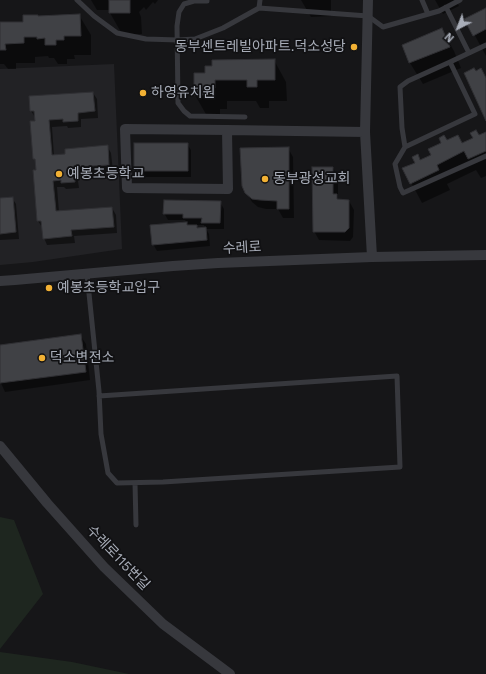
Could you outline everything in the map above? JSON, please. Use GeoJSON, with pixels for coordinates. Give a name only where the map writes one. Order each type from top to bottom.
{"type":"FeatureCollection","features":[{"type":"Feature","properties":{"kind":"street"},"geometry":{"type":"LineString","coordinates":[[368,0],[365,132],[372,257]]}},
{"type":"Feature","properties":{"kind":"street"},"geometry":{"type":"LineString","coordinates":[[227,130],[228,190],[127,188],[125,129],[227,130],[365,132]]}},
{"type":"Feature","properties":{"kind":"street","name":"수레로"},"geometry":{"type":"LineString","coordinates":[[0,281],[218,263],[372,257],[486,256]]}},
{"type":"Feature","properties":{"kind":"street"},"geometry":{"type":"LineString","coordinates":[[0,289],[15,280]]}},
{"type":"Feature","properties":{"kind":"street","name":"수레로115번길"},"geometry":{"type":"LineString","coordinates":[[0,446],[47,503],[104,567],[164,624],[230,674]]}},
{"type":"Feature","properties":{"kind":"lane"},"geometry":{"type":"LineString","coordinates":[[77,0],[94,16],[117,33],[146,39],[178,40],[195,39],[223,28],[260,8],[368,16],[383,27],[439,11],[460,0]]}},
{"type":"Feature","properties":{"kind":"lane"},"geometry":{"type":"LineString","coordinates":[[260,0],[260,8]]}},
{"type":"Feature","properties":{"kind":"lane"},"geometry":{"type":"LineString","coordinates":[[422,0],[428,14]]}},
{"type":"Feature","properties":{"kind":"lane"},"geometry":{"type":"LineString","coordinates":[[207,1],[184,4],[179,12],[177,26],[178,103],[190,116],[245,117]]}},
{"type":"Feature","properties":{"kind":"lane"},"geometry":{"type":"LineString","coordinates":[[446,7],[470,53]]}},
{"type":"Feature","properties":{"kind":"lane"},"geometry":{"type":"LineString","coordinates":[[405,147],[402,128],[400,87],[408,81],[486,45]]}},
{"type":"Feature","properties":{"kind":"lane"},"geometry":{"type":"LineString","coordinates":[[450,62],[475,114],[405,147],[394,164],[400,187],[403,193],[486,156]]}},
{"type":"Feature","properties":{"kind":"lane"},"geometry":{"type":"LineString","coordinates":[[87,274],[99,396],[100,434],[108,473],[117,483],[163,482],[400,467],[397,376],[99,396]]}},
{"type":"Feature","properties":{"kind":"lane"},"geometry":{"type":"LineString","coordinates":[[135,483],[136,525]]}},
{"type":"Feature","properties":{"kind":"shaded area","name":"예봉초등학교"},"geometry":{"type":"Polygon","coordinates":[[[114,64],[122,249],[33,262],[0,265],[0,69],[114,64]]]}},
{"type":"Feature","properties":{"kind":"shaded area"},"geometry":{"type":"Polygon","coordinates":[[[0,517],[14,520],[43,594],[0,649],[0,517]]]}},
{"type":"Feature","properties":{"kind":"shaded area"},"geometry":{"type":"Polygon","coordinates":[[[0,652],[72,662],[129,674],[0,674],[0,652]]]}},
{"type":"Feature","properties":{"kind":"building"},"geometry":{"type":"Polygon","coordinates":[[[109,0],[130,0],[130,13],[109,13],[109,0]]]}},
{"type":"Feature","properties":{"kind":"building"},"geometry":{"type":"Polygon","coordinates":[[[486,8],[486,29],[473,36],[464,19],[486,8]]]}},
{"type":"Feature","properties":{"kind":"building"},"geometry":{"type":"Polygon","coordinates":[[[80,14],[81,36],[64,36],[64,40],[56,40],[56,45],[45,45],[45,38],[37,39],[37,37],[24,37],[24,43],[5,44],[6,50],[0,50],[0,22],[23,22],[23,15],[38,16],[80,14]]]}},
{"type":"Feature","properties":{"kind":"building"},"geometry":{"type":"Polygon","coordinates":[[[442,28],[450,47],[409,63],[402,45],[442,28]]]}},
{"type":"Feature","properties":{"kind":"building"},"geometry":{"type":"Polygon","coordinates":[[[275,59],[275,80],[257,80],[257,87],[247,87],[247,80],[215,80],[215,88],[208,88],[209,95],[194,95],[194,73],[205,73],[205,66],[212,66],[212,60],[275,59]]]}},
{"type":"Feature","properties":{"kind":"building"},"geometry":{"type":"Polygon","coordinates":[[[474,68],[476,71],[481,68],[486,78],[486,121],[464,73],[474,68]]]}},
{"type":"Feature","properties":{"kind":"building"},"geometry":{"type":"Polygon","coordinates":[[[93,92],[95,111],[78,113],[78,121],[63,122],[63,119],[49,120],[52,155],[65,154],[65,149],[108,145],[109,165],[74,167],[75,182],[61,183],[61,180],[53,181],[56,211],[112,207],[114,227],[71,230],[72,236],[43,239],[41,221],[37,221],[33,170],[36,170],[35,159],[33,159],[30,121],[35,121],[34,111],[30,111],[29,96],[93,92]]]}},
{"type":"Feature","properties":{"kind":"building"},"geometry":{"type":"Polygon","coordinates":[[[476,130],[479,135],[486,132],[486,151],[468,159],[464,151],[437,165],[439,170],[410,184],[402,168],[415,163],[412,157],[418,154],[420,160],[431,155],[428,149],[441,143],[439,138],[444,135],[447,140],[458,135],[462,143],[473,138],[470,133],[476,130]]]}},
{"type":"Feature","properties":{"kind":"building"},"geometry":{"type":"Polygon","coordinates":[[[134,143],[188,143],[188,171],[134,171],[134,143]]]}},
{"type":"Feature","properties":{"kind":"building","name":"동부광성교회"},"geometry":{"type":"Polygon","coordinates":[[[289,147],[289,209],[277,209],[277,201],[252,199],[245,193],[242,186],[240,148],[289,147]]]}},
{"type":"Feature","properties":{"kind":"building"},"geometry":{"type":"Polygon","coordinates":[[[312,167],[333,167],[333,194],[337,194],[337,199],[349,200],[349,228],[345,232],[313,232],[312,167]]]}},
{"type":"Feature","properties":{"kind":"building"},"geometry":{"type":"Polygon","coordinates":[[[13,197],[16,232],[0,234],[0,198],[13,197]]]}},
{"type":"Feature","properties":{"kind":"building"},"geometry":{"type":"Polygon","coordinates":[[[164,200],[221,201],[220,223],[201,223],[202,218],[183,218],[183,214],[163,214],[164,200]]]}},
{"type":"Feature","properties":{"kind":"building"},"geometry":{"type":"Polygon","coordinates":[[[187,222],[187,225],[197,225],[197,228],[206,227],[207,240],[152,245],[150,225],[187,222]]]}},
{"type":"Feature","properties":{"kind":"building","name":"덕소변전소"},"geometry":{"type":"Polygon","coordinates":[[[81,334],[86,372],[0,383],[0,345],[81,334]]]}},
{"type":"Feature","properties":{"kind":"place","name":"동부센트레빌아파트.덕소성당"},"geometry":{"type":"Point","coordinates":[354,47]}},
{"type":"Feature","properties":{"kind":"place","name":"하영유치원"},"geometry":{"type":"Point","coordinates":[143,93]}},
{"type":"Feature","properties":{"kind":"place","name":"예봉초등학교"},"geometry":{"type":"Point","coordinates":[59,174]}},
{"type":"Feature","properties":{"kind":"place","name":"동부광성교회"},"geometry":{"type":"Point","coordinates":[265,179]}},
{"type":"Feature","properties":{"kind":"place","name":"예봉초등학교입구"},"geometry":{"type":"Point","coordinates":[49,288]}},
{"type":"Feature","properties":{"kind":"place","name":"덕소변전소"},"geometry":{"type":"Point","coordinates":[42,358]}}]}
